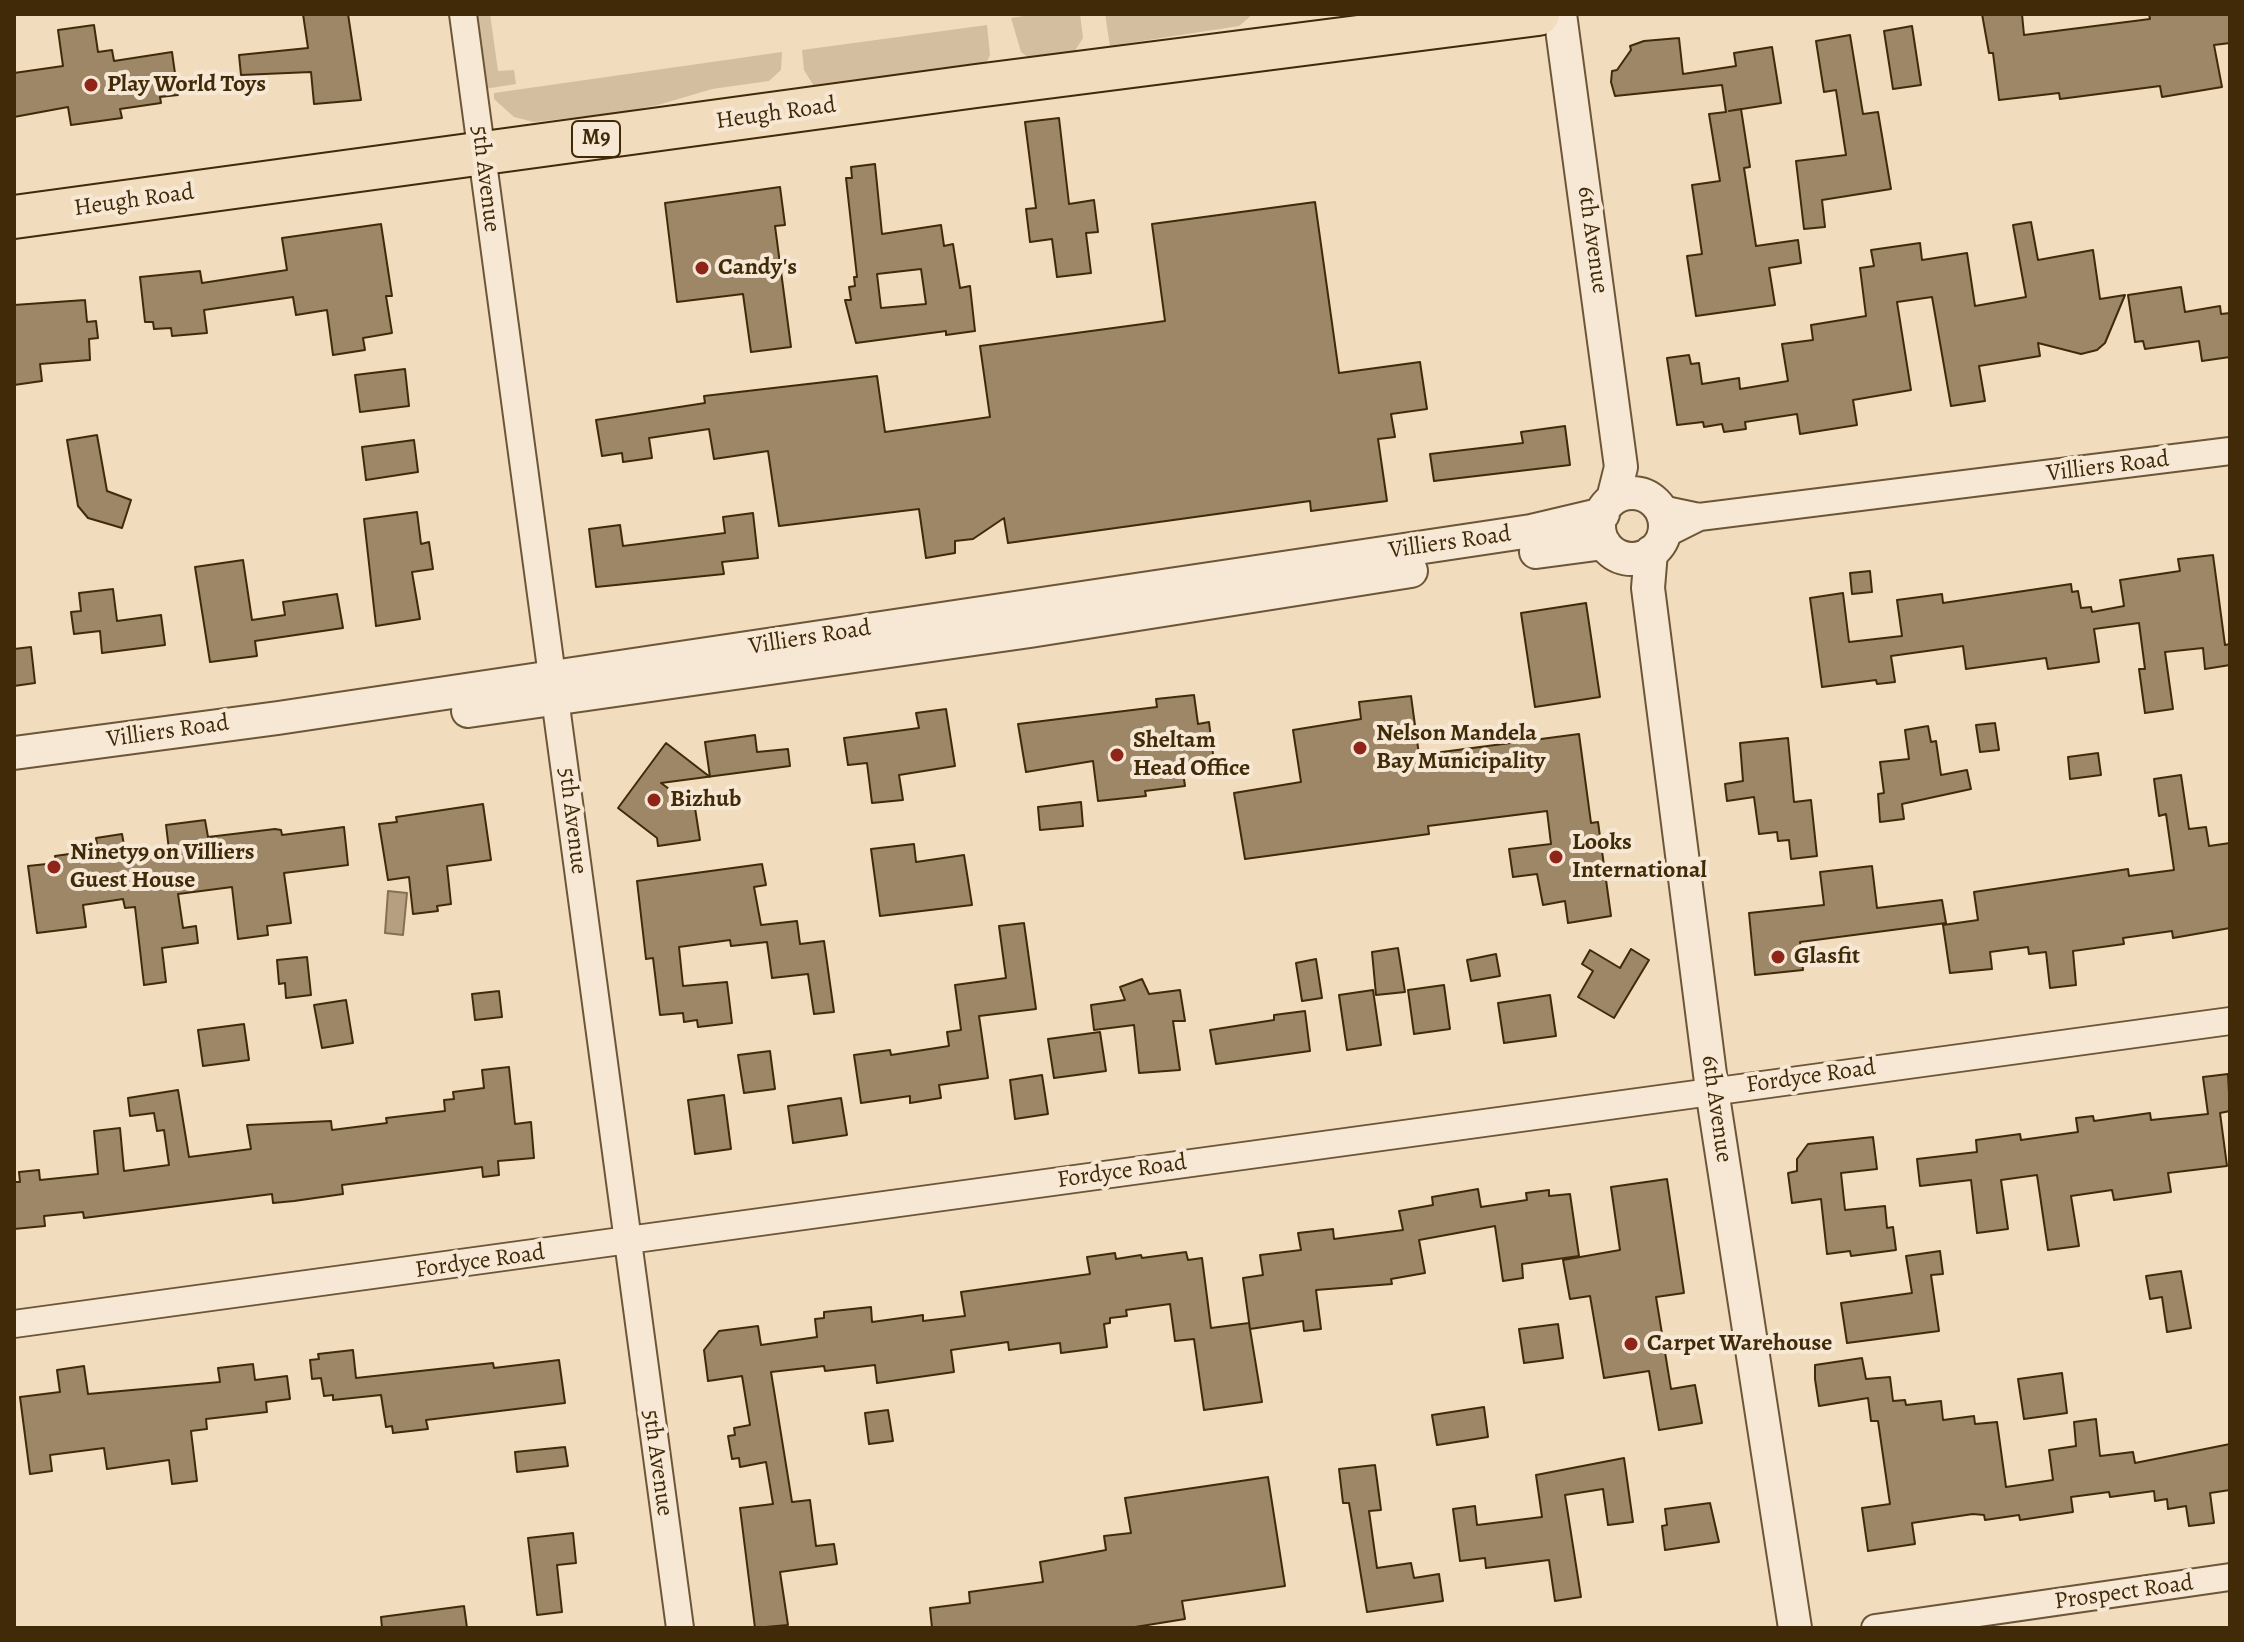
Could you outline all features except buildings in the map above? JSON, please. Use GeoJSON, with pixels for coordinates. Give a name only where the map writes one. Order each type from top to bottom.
{"type":"FeatureCollection","features":[{"type":"Feature","properties":{"kind":"main road","name":"Heugh Road"},"geometry":{"type":"LineString","coordinates":[[14,217],[1538,14]]}},
{"type":"Feature","properties":{"kind":"street","name":"5th Avenue"},"geometry":{"type":"LineString","coordinates":[[463,14],[680,1628]]}},
{"type":"Feature","properties":{"kind":"street","name":"6th Avenue"},"geometry":{"type":"LineString","coordinates":[[1560,14],[1631,519],[1648,588],[1712,1090],[1795,1628]]}},
{"type":"Feature","properties":{"kind":"street","name":"Villiers Road"},"geometry":{"type":"LineString","coordinates":[[14,774],[274,728],[1631,519],[1699,517],[2230,451]]}},
{"type":"Feature","properties":{"kind":"street","name":"Villiers Road"},"geometry":{"type":"LineString","coordinates":[[14,753],[274,728]]}},
{"type":"Feature","properties":{"kind":"street","name":"Fordyce Road"},"geometry":{"type":"LineString","coordinates":[[14,1324],[2230,1021]]}},
{"type":"Feature","properties":{"kind":"street","name":"Prospect Road"},"geometry":{"type":"LineString","coordinates":[[1875,1628],[2230,1577]]}},
{"type":"Feature","properties":{"kind":"shaded area"},"geometry":{"type":"Polygon","coordinates":[[[467,14],[490,14],[498,71],[514,70],[516,84],[478,90],[467,14]]]}},
{"type":"Feature","properties":{"kind":"shaded area"},"geometry":{"type":"Polygon","coordinates":[[[1037,14],[1080,14],[1083,38],[1073,54],[1031,59],[1021,52],[1011,18],[1037,14]]]}},
{"type":"Feature","properties":{"kind":"shaded area"},"geometry":{"type":"Polygon","coordinates":[[[1105,14],[1253,14],[1239,26],[1110,46],[1105,14]]]}},
{"type":"Feature","properties":{"kind":"shaded area"},"geometry":{"type":"Polygon","coordinates":[[[987,25],[990,55],[984,68],[815,88],[804,70],[802,50],[987,25]]]}},
{"type":"Feature","properties":{"kind":"shaded area"},"geometry":{"type":"Polygon","coordinates":[[[782,52],[781,70],[769,81],[712,89],[617,113],[534,122],[514,117],[494,99],[494,93],[782,52]]]}},
{"type":"Feature","properties":{"kind":"shaded area"},"geometry":{"type":"Polygon","coordinates":[[[388,891],[407,893],[403,935],[385,933],[388,891]]]}},
{"type":"Feature","properties":{"kind":"place","name":"Play World Toys"},"geometry":{"type":"Point","coordinates":[91,85]}},
{"type":"Feature","properties":{"kind":"place","name":"Candy's"},"geometry":{"type":"Point","coordinates":[702,268]}},
{"type":"Feature","properties":{"kind":"place","name":"Nelson Mandela Bay Municipality"},"geometry":{"type":"Point","coordinates":[1360,748]}},
{"type":"Feature","properties":{"kind":"place","name":"Sheltam Head Office"},"geometry":{"type":"Point","coordinates":[1117,755]}},
{"type":"Feature","properties":{"kind":"place","name":"Bizhub"},"geometry":{"type":"Point","coordinates":[654,800]}},
{"type":"Feature","properties":{"kind":"place","name":"Looks International"},"geometry":{"type":"Point","coordinates":[1556,857]}},
{"type":"Feature","properties":{"kind":"place","name":"Ninety9 on Villiers Guest House"},"geometry":{"type":"Point","coordinates":[54,867]}},
{"type":"Feature","properties":{"kind":"place","name":"Glasfit"},"geometry":{"type":"Point","coordinates":[1778,957]}},
{"type":"Feature","properties":{"kind":"place","name":"Carpet Warehouse"},"geometry":{"type":"Point","coordinates":[1631,1344]}}]}
